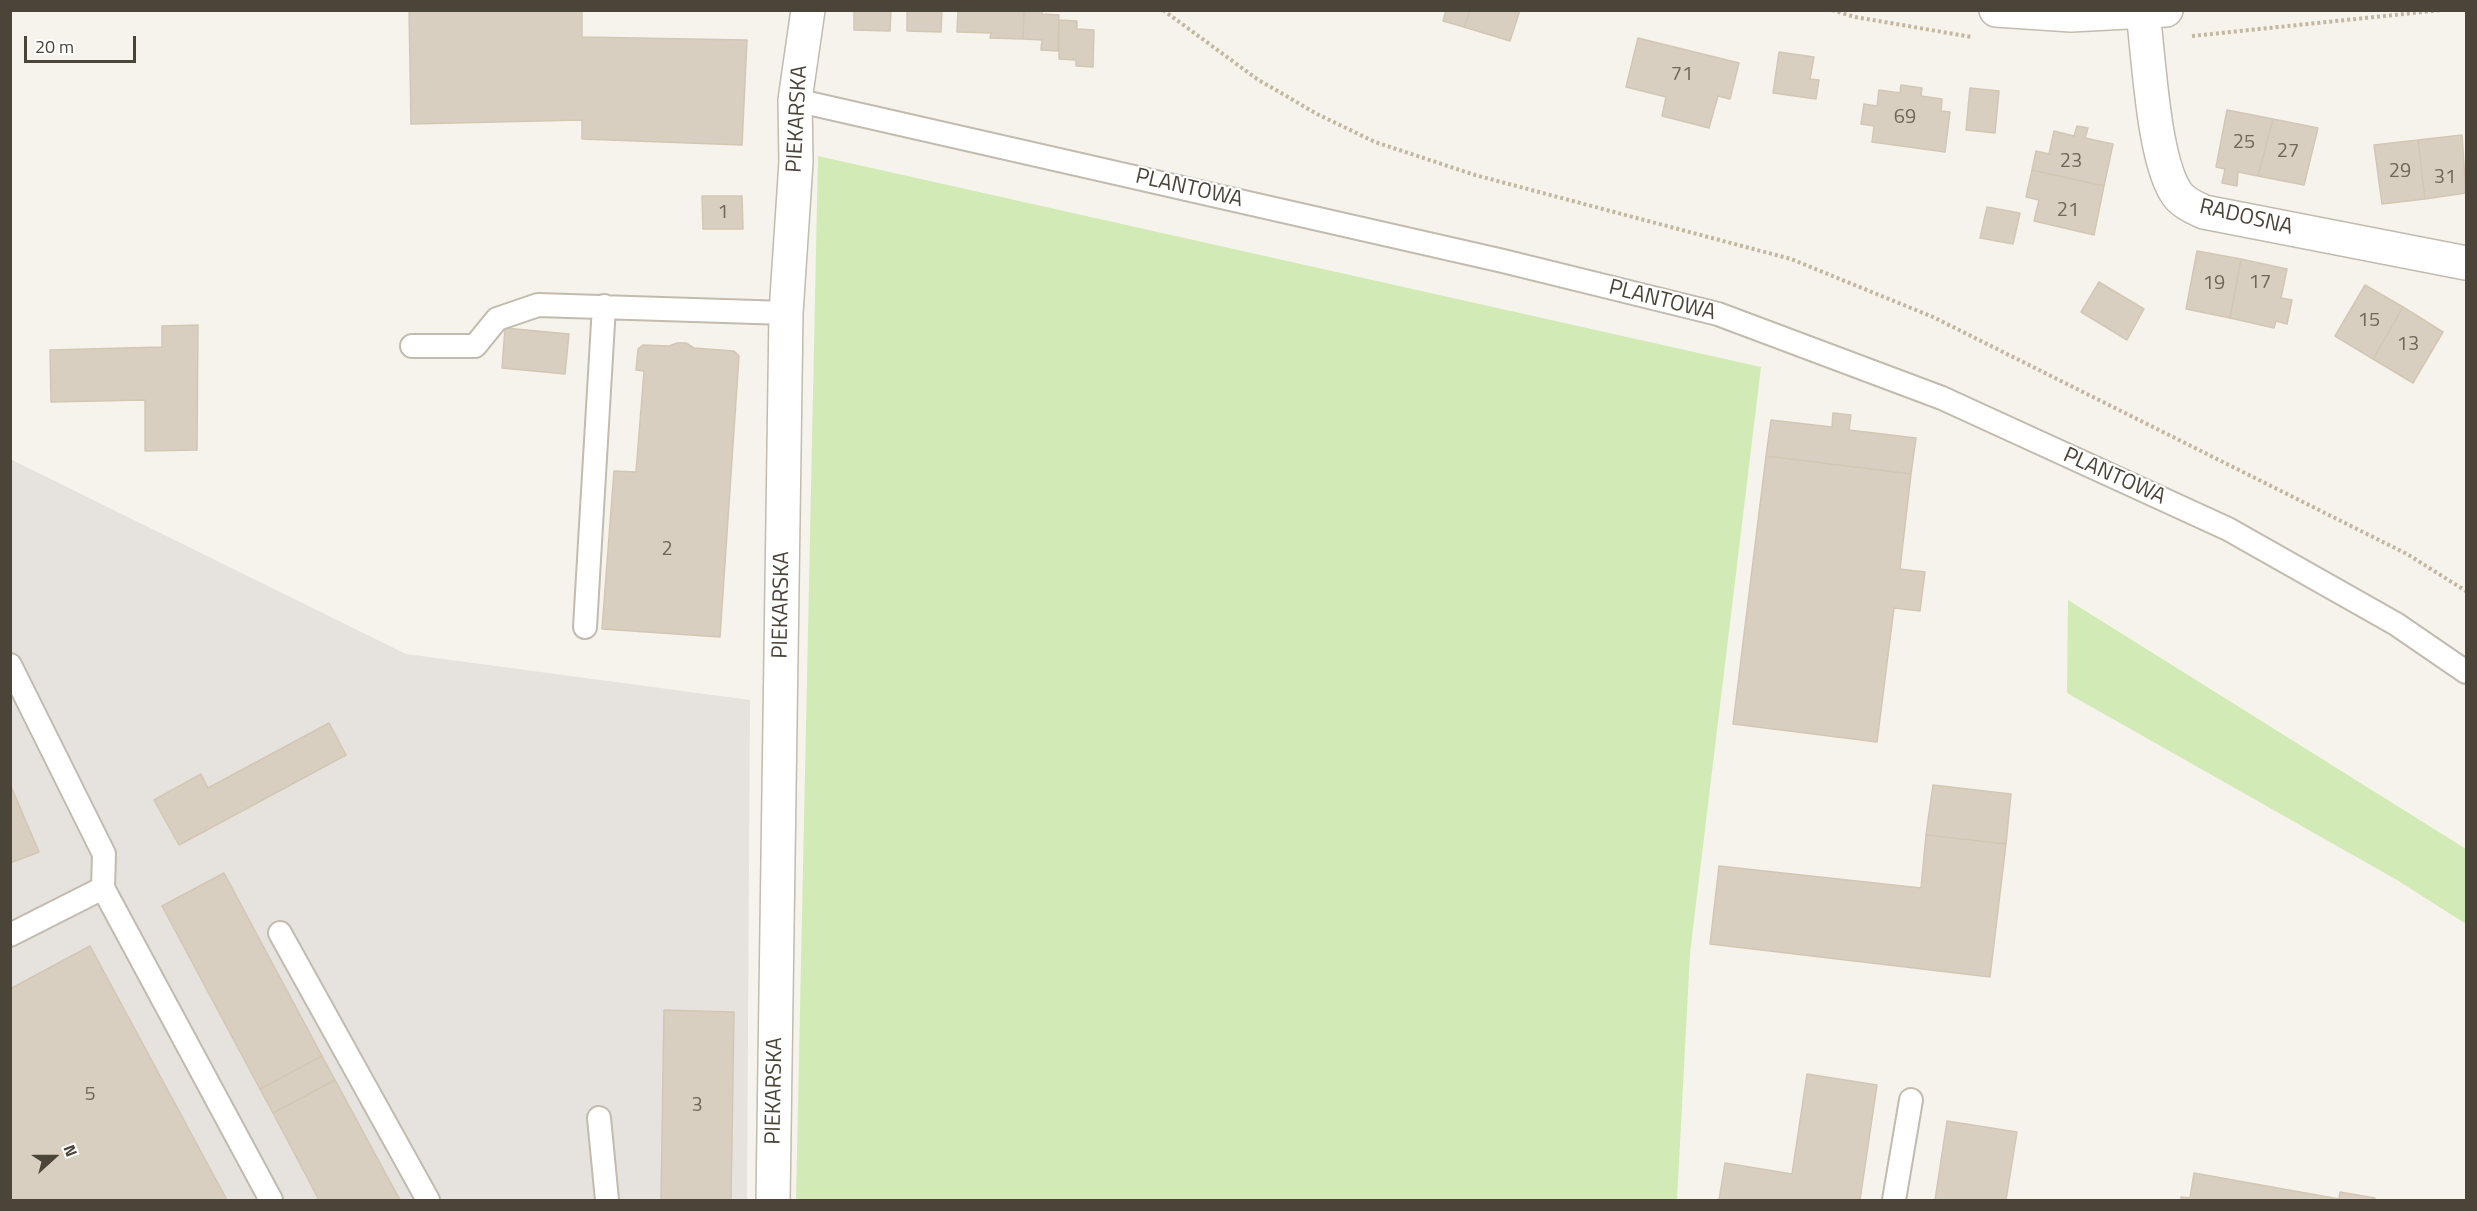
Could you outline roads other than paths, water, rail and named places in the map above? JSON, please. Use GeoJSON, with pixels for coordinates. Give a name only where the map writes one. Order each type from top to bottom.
{"type":"FeatureCollection","features":[{"type":"Feature","properties":{"kind":"street","name":"PIEKARSKA"},"geometry":{"type":"LineString","coordinates":[[773,1200],[786,314],[796,162],[795,100],[808,10]]}},
{"type":"Feature","properties":{"kind":"street"},"geometry":{"type":"LineString","coordinates":[[1996,10],[2071,15],[2155,12]]}},
{"type":"Feature","properties":{"kind":"street","name":"RADOSNA"},"geometry":{"type":"LineString","coordinates":[[2155,12],[2164,164],[2175,193],[2184,202],[2204,212],[2466,263]]}},
{"type":"Feature","properties":{"kind":"lane","name":"PLANTOWA"},"geometry":{"type":"LineString","coordinates":[[795,100],[1492,258],[1718,314],[1942,398],[2228,529],[2396,624],[2466,672]]}},
{"type":"Feature","properties":{"kind":"lane"},"geometry":{"type":"LineString","coordinates":[[412,346],[475,346],[497,319],[538,305],[786,314]]}},
{"type":"Feature","properties":{"kind":"lane"},"geometry":{"type":"LineString","coordinates":[[585,627],[604,306]]}},
{"type":"Feature","properties":{"kind":"lane"},"geometry":{"type":"LineString","coordinates":[[10,665],[104,855],[103,888],[272,1200]]}},
{"type":"Feature","properties":{"kind":"lane"},"geometry":{"type":"LineString","coordinates":[[10,935],[103,888]]}},
{"type":"Feature","properties":{"kind":"lane"},"geometry":{"type":"LineString","coordinates":[[280,933],[428,1200]]}},
{"type":"Feature","properties":{"kind":"lane"},"geometry":{"type":"LineString","coordinates":[[1894,1200],[1911,1100]]}},
{"type":"Feature","properties":{"kind":"lane"},"geometry":{"type":"LineString","coordinates":[[599,1118],[607,1200]]}}]}
